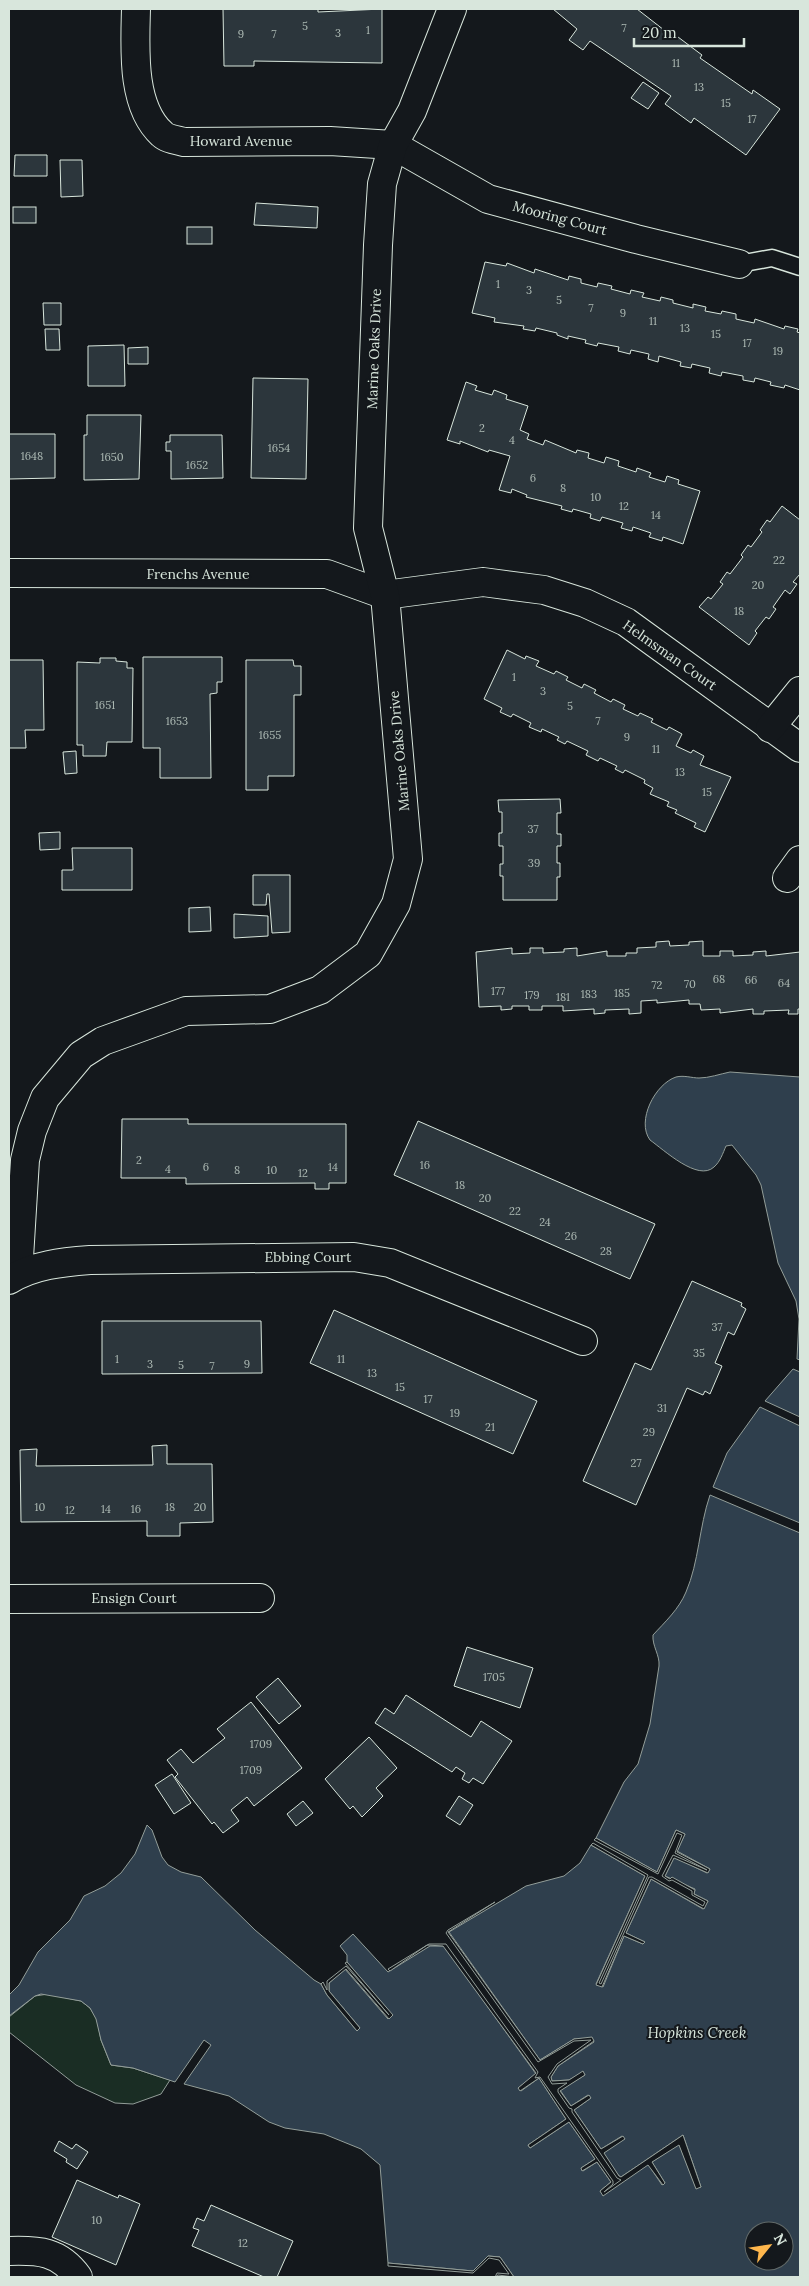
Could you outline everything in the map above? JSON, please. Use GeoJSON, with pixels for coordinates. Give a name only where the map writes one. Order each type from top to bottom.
{"type":"FeatureCollection","features":[{"type":"Feature","properties":{"kind":"street","name":"Howard Avenue"},"geometry":{"type":"LineString","coordinates":[[136,9],[134,57],[145,113],[163,136],[184,142],[330,142],[393,145]]}},
{"type":"Feature","properties":{"kind":"street","name":"Marine Oaks Drive"},"geometry":{"type":"LineString","coordinates":[[14,1277],[25,1160],[32,1131],[45,1098],[81,1056],[103,1041],[186,1011],[270,1009],[320,990],[368,954],[396,904],[408,859],[385,595],[368,522],[382,184],[393,145],[412,111],[452,9]]}},
{"type":"Feature","properties":{"kind":"street","name":"Mooring Court"},"geometry":{"type":"LineString","coordinates":[[393,145],[488,199],[636,239],[739,264]]}},
{"type":"Feature","properties":{"kind":"street","name":"Frenchs Avenue"},"geometry":{"type":"LineString","coordinates":[[9,574],[327,574],[385,595]]}},
{"type":"Feature","properties":{"kind":"street","name":"Helmsman Court"},"geometry":{"type":"LineString","coordinates":[[385,595],[483,582],[544,590],[585,603],[626,622],[800,748]]}},
{"type":"Feature","properties":{"kind":"street"},"geometry":{"type":"LineString","coordinates":[[770,728],[800,691]]}},
{"type":"Feature","properties":{"kind":"street","name":"Ebbing Court"},"geometry":{"type":"LineString","coordinates":[[14,1277],[57,1263],[90,1260],[354,1257],[390,1263],[583,1341]]}},
{"type":"Feature","properties":{"kind":"street","name":"Ensign Court"},"geometry":{"type":"LineString","coordinates":[[9,1600],[260,1598]]}},
{"type":"Feature","properties":{"kind":"street"},"geometry":{"type":"LineString","coordinates":[[9,2251],[36,2250],[55,2256],[69,2265],[78,2277]]}},
{"type":"Feature","properties":{"kind":"lane"},"geometry":{"type":"LineString","coordinates":[[739,264],[772,258],[800,267]]}},
{"type":"Feature","properties":{"kind":"green space"},"geometry":{"type":"Polygon","coordinates":[[[48,1994],[81,2001],[90,2008],[97,2019],[101,2040],[111,2065],[133,2068],[170,2080],[161,2094],[133,2104],[115,2103],[76,2085],[9,2032],[9,2017],[35,1996],[48,1994]]]}},
{"type":"Feature","properties":{"kind":"water"},"geometry":{"type":"Polygon","coordinates":[[[730,1072],[800,1077],[800,1360],[797,1359],[799,1319],[796,1301],[778,1263],[761,1185],[756,1175],[732,1145],[726,1146],[720,1160],[714,1167],[707,1171],[699,1171],[672,1157],[650,1140],[646,1132],[645,1123],[650,1104],[661,1087],[668,1081],[679,1076],[703,1078],[730,1072]]]}},
{"type":"Feature","properties":{"kind":"water"},"geometry":{"type":"Polygon","coordinates":[[[793,1369],[800,1372],[800,1417],[765,1401],[793,1369]]]}},
{"type":"Feature","properties":{"kind":"water"},"geometry":{"type":"Polygon","coordinates":[[[760,1407],[800,1426],[800,1523],[713,1487],[727,1453],[760,1407]]]}},
{"type":"Feature","properties":{"kind":"water","name":"Hopkins Creek"},"geometry":{"type":"Polygon","coordinates":[[[710,1495],[800,1533],[800,2277],[514,2277],[500,2257],[488,2256],[473,2271],[388,2263],[380,2165],[361,2149],[324,2134],[285,2128],[269,2122],[229,2096],[184,2084],[211,2045],[204,2040],[175,2082],[133,2068],[111,2065],[101,2040],[96,2019],[90,2008],[81,2001],[41,1994],[35,1996],[9,2016],[9,1995],[19,1985],[38,1952],[70,1920],[84,1896],[105,1886],[121,1873],[135,1854],[147,1825],[152,1830],[162,1857],[168,1865],[181,1872],[201,1877],[255,1930],[321,1984],[327,1995],[357,2031],[360,2028],[329,1991],[329,1983],[345,1969],[388,2019],[392,2015],[347,1962],[347,1955],[340,1946],[353,1934],[388,1972],[430,1946],[444,1946],[536,2074],[518,2088],[521,2091],[539,2078],[566,2119],[528,2145],[530,2148],[569,2122],[595,2159],[581,2168],[583,2171],[597,2162],[611,2182],[600,2191],[603,2195],[648,2164],[662,2185],[665,2183],[652,2162],[679,2144],[696,2188],[701,2187],[683,2135],[621,2177],[619,2176],[603,2153],[624,2139],[622,2136],[601,2149],[574,2110],[591,2098],[588,2095],[571,2106],[560,2090],[585,2075],[583,2072],[569,2080],[552,2081],[551,2077],[558,2066],[594,2042],[592,2038],[574,2039],[540,2060],[449,1932],[526,1886],[564,1876],[580,1863],[591,1845],[645,1876],[596,1984],[603,1987],[624,1936],[643,1944],[645,1942],[626,1933],[651,1879],[703,1909],[708,1901],[694,1894],[695,1889],[665,1876],[674,1857],[707,1873],[710,1869],[677,1851],[685,1834],[676,1830],[657,1872],[596,1838],[624,1782],[638,1764],[650,1724],[659,1666],[653,1635],[676,1610],[686,1592],[694,1569],[710,1495]]]}},
{"type":"Feature","properties":{"kind":"pier"},"geometry":{"type":"Polygon","coordinates":[[[676,1830],[685,1834],[677,1852],[710,1869],[708,1873],[674,1858],[665,1876],[670,1879],[672,1877],[695,1890],[694,1894],[708,1901],[704,1909],[651,1879],[626,1933],[645,1942],[643,1944],[624,1936],[602,1987],[596,1985],[645,1876],[591,1845],[593,1843],[648,1875],[599,1983],[601,1984],[649,1877],[703,1906],[705,1902],[692,1895],[692,1891],[662,1876],[673,1855],[707,1870],[675,1853],[682,1835],[677,1833],[658,1874],[594,1840],[596,1838],[657,1872],[676,1830]]]}},
{"type":"Feature","properties":{"kind":"pier"},"geometry":{"type":"Polygon","coordinates":[[[495,1902],[448,1932],[540,2060],[574,2039],[592,2037],[594,2041],[558,2066],[551,2077],[552,2081],[569,2080],[583,2071],[585,2075],[560,2091],[571,2106],[589,2095],[591,2098],[574,2110],[601,2149],[623,2136],[625,2139],[604,2153],[619,2176],[621,2177],[683,2135],[701,2187],[696,2189],[679,2145],[652,2162],[665,2183],[663,2185],[648,2165],[603,2196],[600,2191],[611,2182],[597,2162],[582,2171],[581,2168],[595,2159],[569,2122],[530,2148],[528,2145],[566,2119],[539,2078],[520,2091],[518,2088],[536,2073],[443,1946],[427,1945],[446,1944],[538,2072],[535,2078],[540,2077],[613,2181],[613,2184],[604,2192],[621,2180],[617,2178],[572,2112],[572,2109],[569,2108],[558,2092],[558,2089],[567,2083],[552,2084],[548,2077],[557,2064],[591,2040],[574,2041],[538,2062],[446,1933],[495,1902]]]}},
{"type":"Feature","properties":{"kind":"pier"},"geometry":{"type":"Polygon","coordinates":[[[425,1947],[390,1971],[388,1969],[425,1947]]]}},
{"type":"Feature","properties":{"kind":"pier"},"geometry":{"type":"Polygon","coordinates":[[[347,1962],[393,2015],[389,2019],[346,1969],[329,1983],[329,1991],[360,2028],[357,2031],[327,1995],[321,1984],[323,1982],[327,1990],[327,1981],[346,1966],[389,2015],[345,1963],[347,1962]]]}},
{"type":"Feature","properties":{"kind":"pier"},"geometry":{"type":"Polygon","coordinates":[[[488,2256],[500,2257],[514,2277],[498,2275],[495,2277],[497,2273],[509,2274],[499,2260],[489,2258],[473,2273],[388,2266],[388,2263],[473,2271],[488,2256]]]}},
{"type":"Feature","properties":{"kind":"building"},"geometry":{"type":"Polygon","coordinates":[[[223,9],[318,9],[318,12],[382,9],[382,63],[254,61],[254,66],[224,66],[223,9]]]}},
{"type":"Feature","properties":{"kind":"building"},"geometry":{"type":"Polygon","coordinates":[[[553,9],[637,9],[673,37],[674,34],[702,55],[700,58],[752,94],[753,90],[780,109],[746,155],[694,118],[691,123],[665,104],[671,96],[590,41],[583,50],[569,40],[577,29],[553,9]]]}},
{"type":"Feature","properties":{"kind":"building"},"geometry":{"type":"Polygon","coordinates":[[[643,82],[659,93],[648,109],[631,98],[643,82]]]}},
{"type":"Feature","properties":{"kind":"building"},"geometry":{"type":"Polygon","coordinates":[[[15,155],[47,155],[47,176],[14,176],[15,155]]]}},
{"type":"Feature","properties":{"kind":"building"},"geometry":{"type":"Polygon","coordinates":[[[60,160],[82,160],[83,196],[61,197],[60,160]]]}},
{"type":"Feature","properties":{"kind":"building"},"geometry":{"type":"Polygon","coordinates":[[[256,203],[318,207],[317,228],[254,225],[256,203]]]}},
{"type":"Feature","properties":{"kind":"building"},"geometry":{"type":"Polygon","coordinates":[[[13,207],[36,207],[36,223],[13,223],[13,207]]]}},
{"type":"Feature","properties":{"kind":"building"},"geometry":{"type":"Polygon","coordinates":[[[187,227],[212,227],[212,244],[187,244],[187,227]]]}},
{"type":"Feature","properties":{"kind":"building"},"geometry":{"type":"Polygon","coordinates":[[[485,262],[506,266],[507,263],[534,273],[535,269],[568,280],[569,276],[581,279],[581,283],[597,287],[598,283],[612,286],[611,289],[630,294],[631,290],[644,293],[642,297],[660,301],[661,297],[673,300],[673,303],[693,308],[693,304],[706,307],[705,311],[721,314],[722,311],[736,314],[736,319],[754,323],[755,319],[784,329],[785,326],[798,329],[797,332],[800,333],[800,390],[785,385],[784,388],[770,385],[771,382],[755,378],[754,382],[743,380],[743,376],[722,372],[721,376],[709,373],[710,368],[692,364],[691,368],[680,366],[681,362],[659,356],[658,362],[648,359],[649,354],[631,350],[630,354],[618,351],[619,347],[598,343],[597,346],[585,343],[586,340],[568,336],[568,339],[557,335],[557,333],[536,328],[535,331],[523,329],[524,326],[494,322],[495,318],[472,313],[485,262]]]}},
{"type":"Feature","properties":{"kind":"building"},"geometry":{"type":"Polygon","coordinates":[[[43,303],[61,303],[61,325],[44,325],[43,303]]]}},
{"type":"Feature","properties":{"kind":"building"},"geometry":{"type":"Polygon","coordinates":[[[45,329],[59,329],[60,350],[46,350],[45,329]]]}},
{"type":"Feature","properties":{"kind":"building"},"geometry":{"type":"Polygon","coordinates":[[[124,345],[125,386],[88,386],[88,346],[124,345]]]}},
{"type":"Feature","properties":{"kind":"building"},"geometry":{"type":"Polygon","coordinates":[[[148,347],[148,364],[128,364],[128,348],[148,347]]]}},
{"type":"Feature","properties":{"kind":"building"},"geometry":{"type":"Polygon","coordinates":[[[253,378],[308,379],[306,479],[251,478],[253,378]]]}},
{"type":"Feature","properties":{"kind":"building"},"geometry":{"type":"Polygon","coordinates":[[[466,382],[477,386],[475,390],[492,395],[494,390],[507,395],[506,399],[528,406],[520,430],[529,434],[527,439],[543,445],[545,440],[576,453],[577,450],[589,453],[588,458],[604,463],[606,457],[619,461],[618,466],[636,472],[637,468],[651,473],[649,477],[665,482],[667,476],[679,480],[678,484],[700,491],[683,544],[663,537],[662,541],[649,537],[651,533],[633,527],[632,531],[621,528],[623,523],[602,517],[600,521],[590,518],[591,514],[573,509],[572,512],[561,509],[562,506],[526,497],[527,495],[512,489],[511,493],[499,490],[510,456],[489,450],[488,452],[460,441],[460,444],[447,440],[466,382]]]}},
{"type":"Feature","properties":{"kind":"building"},"geometry":{"type":"Polygon","coordinates":[[[87,415],[141,415],[139,479],[84,480],[84,435],[87,435],[87,415]]]}},
{"type":"Feature","properties":{"kind":"building"},"geometry":{"type":"Polygon","coordinates":[[[9,434],[55,434],[55,478],[9,479],[9,434]]]}},
{"type":"Feature","properties":{"kind":"building"},"geometry":{"type":"Polygon","coordinates":[[[170,435],[222,435],[223,478],[171,479],[171,451],[166,451],[166,442],[170,442],[170,435]]]}},
{"type":"Feature","properties":{"kind":"building"},"geometry":{"type":"Polygon","coordinates":[[[782,506],[800,520],[800,574],[793,582],[797,584],[790,594],[785,590],[773,607],[776,609],[769,619],[766,617],[755,631],[757,633],[749,645],[699,607],[708,597],[711,599],[723,584],[720,582],[727,572],[730,574],[743,557],[741,555],[748,545],[751,547],[762,532],[760,530],[767,520],[770,522],[782,506]]]}},
{"type":"Feature","properties":{"kind":"building"},"geometry":{"type":"Polygon","coordinates":[[[507,650],[525,659],[526,656],[539,661],[536,666],[554,674],[556,671],[568,677],[566,680],[582,688],[584,684],[596,690],[594,693],[611,702],[613,699],[625,705],[623,709],[638,716],[640,713],[653,719],[651,722],[667,730],[669,727],[682,734],[676,746],[691,753],[693,750],[704,756],[700,765],[731,777],[705,832],[694,827],[696,823],[675,813],[677,810],[667,806],[669,802],[650,794],[653,788],[644,783],[645,780],[625,770],[623,773],[615,769],[617,766],[600,758],[598,761],[586,755],[588,751],[567,741],[565,744],[557,740],[559,737],[542,729],[541,732],[529,727],[531,723],[513,714],[511,717],[500,712],[502,708],[484,699],[507,650]]]}},
{"type":"Feature","properties":{"kind":"building"},"geometry":{"type":"Polygon","coordinates":[[[143,657],[222,657],[222,682],[217,682],[217,693],[210,694],[211,778],[160,778],[160,748],[143,748],[143,657]]]}},
{"type":"Feature","properties":{"kind":"building"},"geometry":{"type":"Polygon","coordinates":[[[100,658],[116,658],[116,661],[127,662],[127,668],[133,668],[132,742],[107,742],[106,756],[83,756],[83,745],[77,745],[77,662],[100,663],[100,658]]]}},
{"type":"Feature","properties":{"kind":"building"},"geometry":{"type":"Polygon","coordinates":[[[9,660],[43,660],[44,730],[25,730],[26,748],[9,748],[9,660]]]}},
{"type":"Feature","properties":{"kind":"building"},"geometry":{"type":"Polygon","coordinates":[[[246,660],[293,660],[294,666],[301,666],[301,695],[294,695],[294,776],[268,776],[268,790],[246,790],[246,660]]]}},
{"type":"Feature","properties":{"kind":"building"},"geometry":{"type":"Polygon","coordinates":[[[76,751],[77,773],[65,774],[63,752],[76,751]]]}},
{"type":"Feature","properties":{"kind":"building"},"geometry":{"type":"Polygon","coordinates":[[[560,799],[561,813],[557,813],[557,834],[561,834],[561,846],[557,846],[557,863],[560,863],[560,877],[557,877],[557,900],[503,900],[503,876],[500,876],[500,864],[503,864],[503,846],[499,846],[499,833],[502,833],[502,812],[499,812],[498,800],[560,799]]]}},
{"type":"Feature","properties":{"kind":"building"},"geometry":{"type":"Polygon","coordinates":[[[60,832],[60,849],[40,850],[39,833],[60,832]]]}},
{"type":"Feature","properties":{"kind":"building"},"geometry":{"type":"Polygon","coordinates":[[[72,848],[132,848],[132,890],[62,890],[62,870],[73,870],[72,848]]]}},
{"type":"Feature","properties":{"kind":"building"},"geometry":{"type":"Polygon","coordinates":[[[253,875],[290,875],[290,932],[272,933],[269,894],[267,894],[266,905],[253,905],[253,875]]]}},
{"type":"Feature","properties":{"kind":"building"},"geometry":{"type":"Polygon","coordinates":[[[210,907],[211,931],[189,932],[189,908],[210,907]]]}},
{"type":"Feature","properties":{"kind":"building"},"geometry":{"type":"Polygon","coordinates":[[[234,914],[268,916],[268,936],[234,938],[234,914]]]}},
{"type":"Feature","properties":{"kind":"building"},"geometry":{"type":"Polygon","coordinates":[[[669,941],[670,946],[689,945],[689,942],[703,941],[703,956],[720,956],[720,951],[733,951],[733,956],[753,955],[753,952],[766,951],[766,956],[800,952],[800,1009],[798,1009],[798,1014],[788,1014],[789,1010],[764,1011],[764,1014],[753,1014],[753,1009],[720,1013],[720,1009],[701,1010],[700,1004],[689,1004],[689,1000],[657,1003],[657,1000],[641,1001],[641,1013],[629,1014],[629,1009],[605,1010],[605,1013],[594,1014],[594,1009],[563,1011],[563,1006],[542,1006],[542,1010],[529,1010],[529,1006],[512,1006],[512,1009],[501,1010],[501,1006],[479,1007],[476,952],[512,948],[512,954],[530,953],[530,948],[543,948],[543,953],[564,952],[564,949],[577,948],[577,956],[607,951],[607,956],[626,956],[626,953],[637,953],[637,948],[656,947],[656,942],[669,941]]]}},
{"type":"Feature","properties":{"kind":"building"},"geometry":{"type":"Polygon","coordinates":[[[122,1119],[188,1119],[188,1124],[346,1124],[346,1183],[329,1183],[329,1189],[315,1189],[315,1183],[186,1184],[186,1178],[121,1178],[122,1119]]]}},
{"type":"Feature","properties":{"kind":"building"},"geometry":{"type":"Polygon","coordinates":[[[418,1121],[655,1224],[630,1279],[394,1175],[418,1121]]]}},
{"type":"Feature","properties":{"kind":"building"},"geometry":{"type":"Polygon","coordinates":[[[692,1281],[742,1303],[741,1306],[746,1309],[734,1335],[728,1332],[715,1363],[722,1366],[710,1394],[705,1391],[703,1395],[687,1388],[636,1505],[583,1481],[635,1363],[651,1370],[692,1281]]]}},
{"type":"Feature","properties":{"kind":"building"},"geometry":{"type":"Polygon","coordinates":[[[334,1310],[537,1401],[513,1454],[310,1363],[334,1310]]]}},
{"type":"Feature","properties":{"kind":"building"},"geometry":{"type":"Polygon","coordinates":[[[102,1321],[261,1321],[262,1373],[102,1374],[102,1321]]]}},
{"type":"Feature","properties":{"kind":"building"},"geometry":{"type":"Polygon","coordinates":[[[167,1445],[167,1464],[212,1464],[213,1522],[180,1523],[180,1536],[147,1536],[147,1521],[21,1522],[20,1450],[37,1449],[36,1466],[153,1465],[152,1446],[167,1445]]]}},
{"type":"Feature","properties":{"kind":"building"},"geometry":{"type":"Polygon","coordinates":[[[467,1647],[533,1668],[520,1708],[454,1686],[467,1647]]]}},
{"type":"Feature","properties":{"kind":"building"},"geometry":{"type":"Polygon","coordinates":[[[278,1678],[301,1706],[279,1724],[256,1697],[278,1678]]]}},
{"type":"Feature","properties":{"kind":"building"},"geometry":{"type":"Polygon","coordinates":[[[406,1695],[471,1737],[481,1721],[512,1741],[483,1784],[473,1778],[469,1783],[462,1779],[465,1773],[456,1767],[452,1772],[375,1723],[385,1708],[394,1714],[406,1695]]]}},
{"type":"Feature","properties":{"kind":"building"},"geometry":{"type":"Polygon","coordinates":[[[251,1702],[302,1768],[254,1806],[247,1797],[231,1810],[239,1821],[223,1833],[214,1822],[212,1824],[175,1777],[178,1774],[167,1760],[181,1749],[193,1763],[225,1738],[217,1729],[251,1702]]]}},
{"type":"Feature","properties":{"kind":"building"},"geometry":{"type":"Polygon","coordinates":[[[369,1737],[397,1768],[376,1788],[383,1796],[362,1817],[353,1806],[350,1809],[325,1779],[369,1737]]]}},
{"type":"Feature","properties":{"kind":"building"},"geometry":{"type":"Polygon","coordinates":[[[172,1774],[191,1803],[174,1814],[155,1785],[172,1774]]]}},
{"type":"Feature","properties":{"kind":"building"},"geometry":{"type":"Polygon","coordinates":[[[459,1796],[473,1805],[460,1825],[446,1816],[459,1796]]]}},
{"type":"Feature","properties":{"kind":"building"},"geometry":{"type":"Polygon","coordinates":[[[303,1801],[313,1813],[296,1826],[287,1814],[303,1801]]]}},
{"type":"Feature","properties":{"kind":"building"},"geometry":{"type":"Polygon","coordinates":[[[59,2141],[72,2149],[76,2144],[88,2152],[77,2169],[66,2162],[67,2159],[54,2151],[59,2141]]]}},
{"type":"Feature","properties":{"kind":"building"},"geometry":{"type":"Polygon","coordinates":[[[77,2180],[118,2198],[119,2195],[140,2204],[116,2265],[52,2237],[77,2180]]]}},
{"type":"Feature","properties":{"kind":"building"},"geometry":{"type":"Polygon","coordinates":[[[211,2205],[293,2241],[277,2277],[264,2277],[192,2246],[199,2230],[193,2228],[197,2218],[204,2221],[211,2205]]]}}]}
